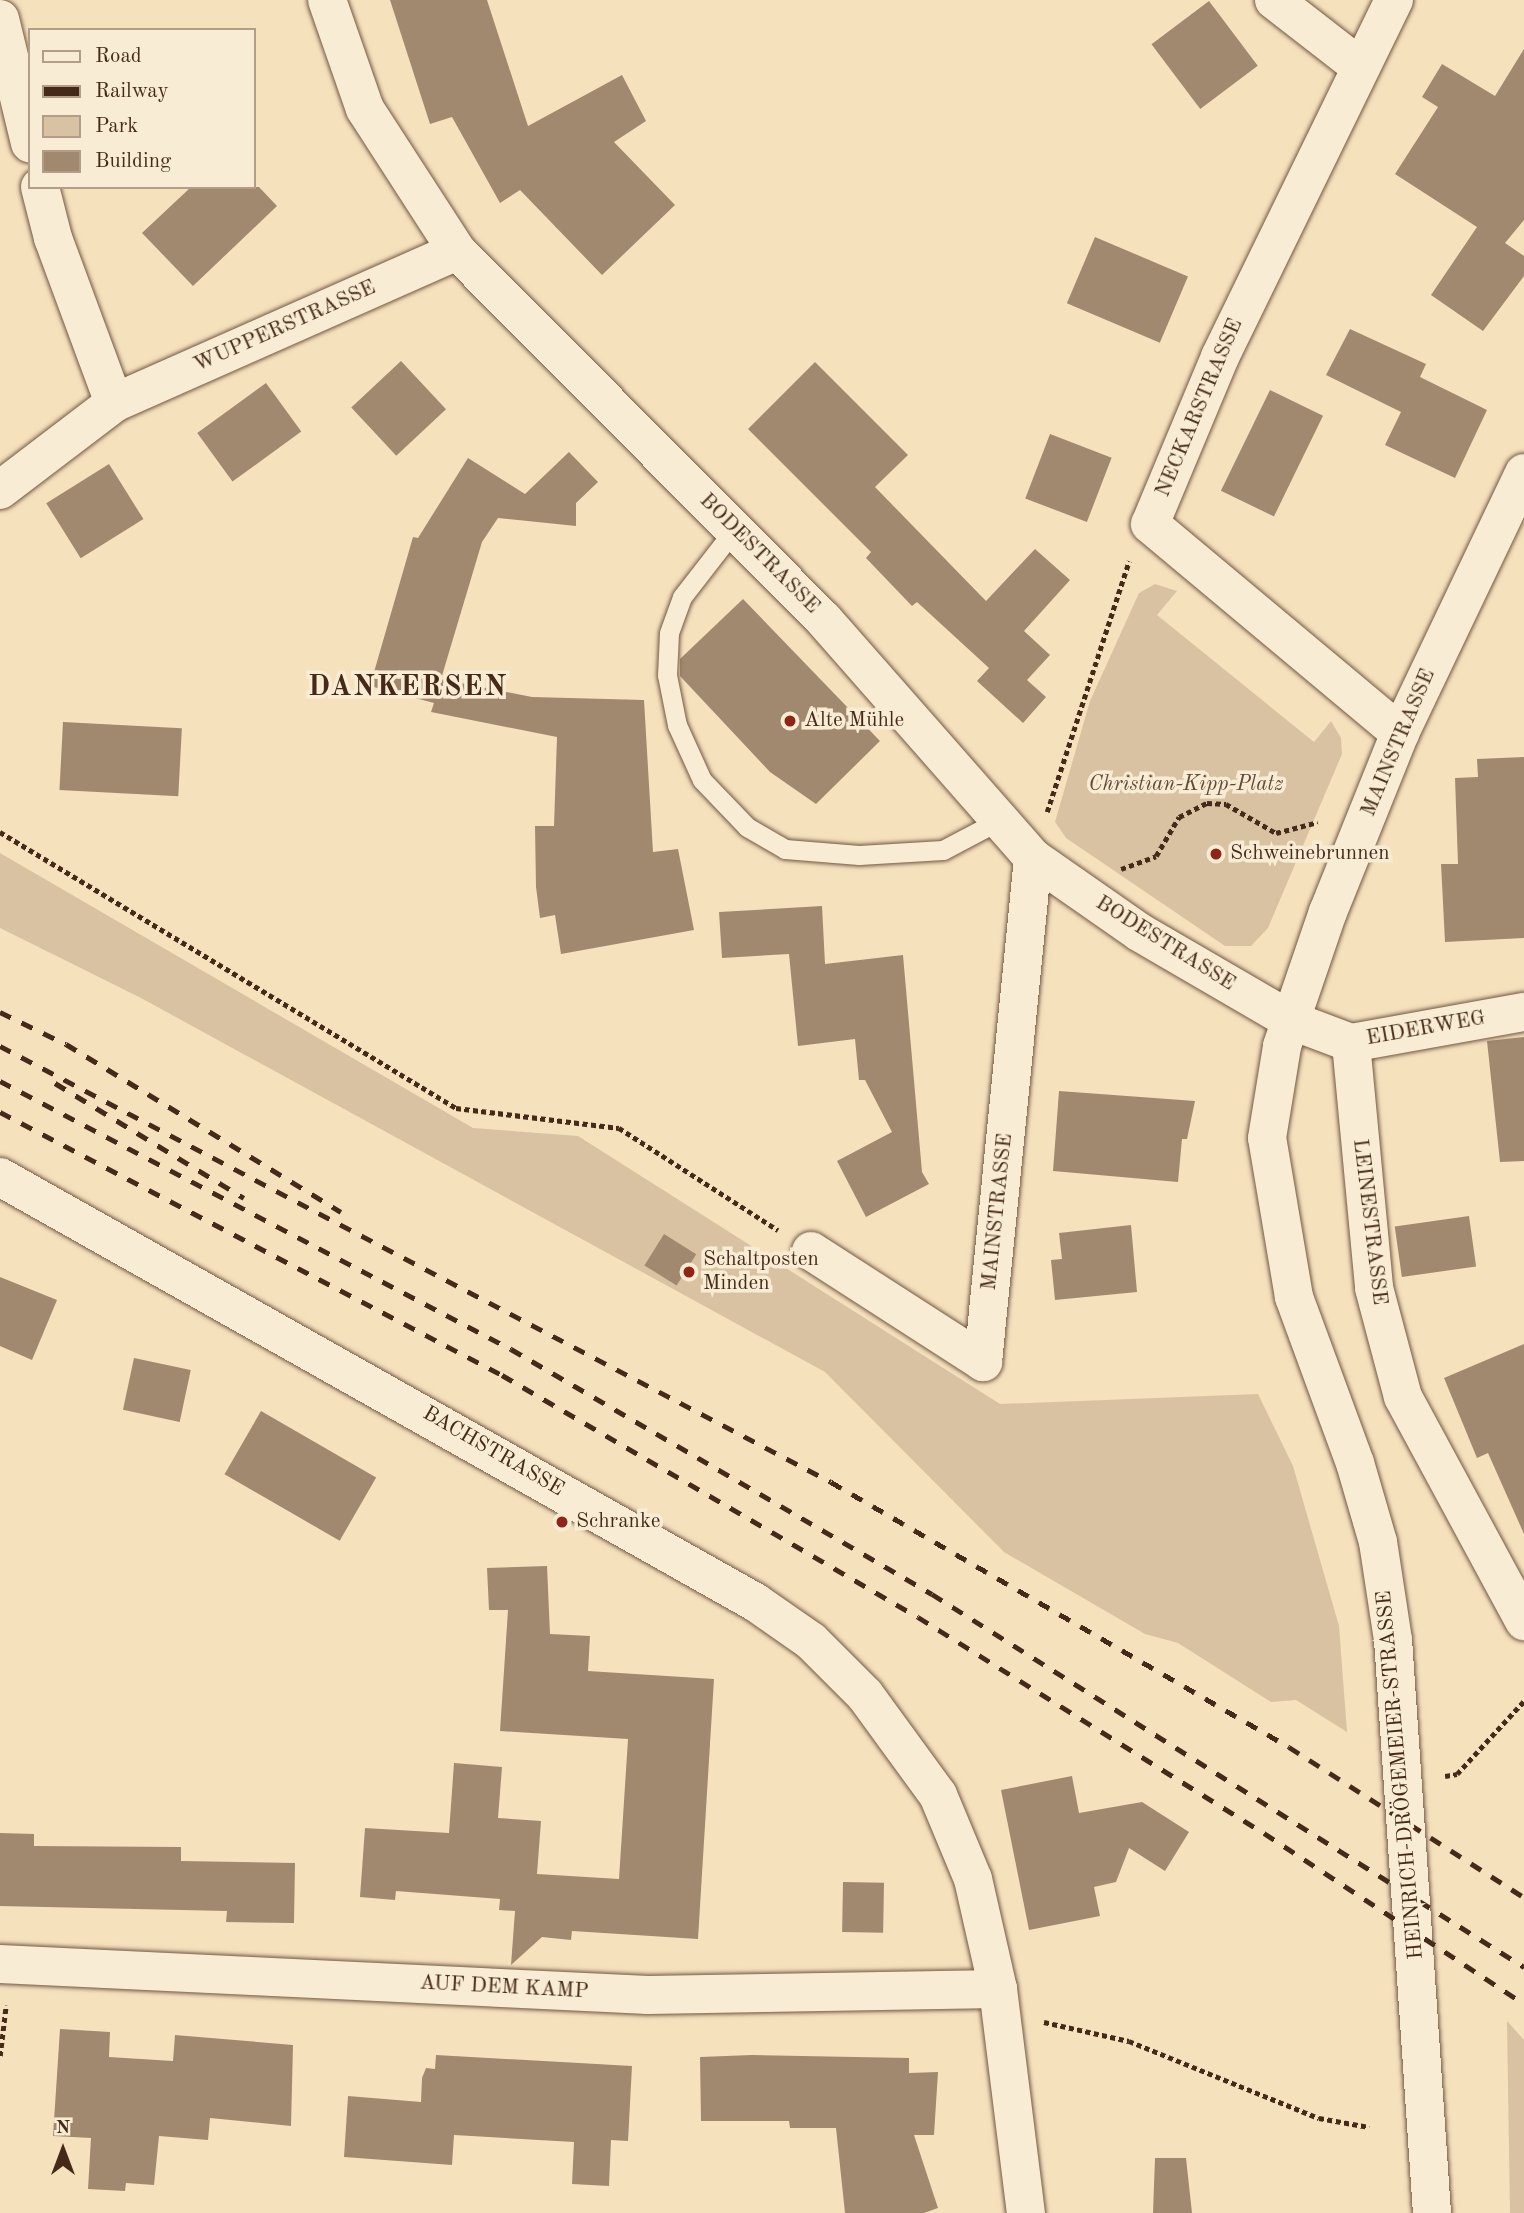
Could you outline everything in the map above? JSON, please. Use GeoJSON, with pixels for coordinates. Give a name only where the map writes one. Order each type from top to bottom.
{"type":"FeatureCollection","features":[{"type":"Feature","properties":{"kind":"street","name":"BODESTRASSE"},"geometry":{"type":"LineString","coordinates":[[327,0],[365,109],[457,251],[841,639],[1033,858],[1139,932],[1290,1020]]}},
{"type":"Feature","properties":{"kind":"street"},"geometry":{"type":"LineString","coordinates":[[1274,0],[1359,66]]}},
{"type":"Feature","properties":{"kind":"street","name":"NECKARSTRASSE"},"geometry":{"type":"LineString","coordinates":[[1394,0],[1359,66],[1220,357],[1150,524],[1400,733]]}},
{"type":"Feature","properties":{"kind":"street"},"geometry":{"type":"LineString","coordinates":[[0,19],[28,135]]}},
{"type":"Feature","properties":{"kind":"street"},"geometry":{"type":"LineString","coordinates":[[41,189],[53,238],[114,403]]}},
{"type":"Feature","properties":{"kind":"street","name":"WUPPERSTRASSE"},"geometry":{"type":"LineString","coordinates":[[0,490],[114,403],[457,251]]}},
{"type":"Feature","properties":{"kind":"street","name":"MAINSTRASSE"},"geometry":{"type":"LineString","coordinates":[[1290,1020],[1400,733],[1503,506],[1524,473]]}},
{"type":"Feature","properties":{"kind":"street","name":"MAINSTRASSE"},"geometry":{"type":"LineString","coordinates":[[811,1251],[983,1363],[1033,858]]}},
{"type":"Feature","properties":{"kind":"street","name":"EIDERWEG"},"geometry":{"type":"LineString","coordinates":[[1290,1020],[1351,1043],[1524,1012]]}},
{"type":"Feature","properties":{"kind":"street","name":"HEINRICH-DRÖGEMEIER-STRASSE"},"geometry":{"type":"LineString","coordinates":[[1290,1020],[1267,1138],[1294,1297],[1355,1463],[1378,1542],[1390,1616],[1432,2213]]}},
{"type":"Feature","properties":{"kind":"street","name":"LEINESTRASSE"},"geometry":{"type":"LineString","coordinates":[[1351,1043],[1374,1288],[1403,1396],[1524,1620]]}},
{"type":"Feature","properties":{"kind":"street","name":"BACHSTRASSE"},"geometry":{"type":"LineString","coordinates":[[0,1177],[707,1574],[811,1641],[865,1695],[938,1795],[973,1879],[1000,2004],[1026,2213]]}},
{"type":"Feature","properties":{"kind":"street","name":"AUF DEM KAMP"},"geometry":{"type":"LineString","coordinates":[[6,1964],[648,1995],[1000,2004]]}},
{"type":"Feature","properties":{"kind":"lane"},"geometry":{"type":"LineString","coordinates":[[734,530],[682,597],[669,633],[667,674],[677,724],[702,780],[747,827],[785,849],[859,855],[943,850],[1000,820]]}},
{"type":"Feature","properties":{"kind":"path"},"geometry":{"type":"LineString","coordinates":[[1033,858],[1120,575],[1150,524]]}},
{"type":"Feature","properties":{"kind":"path"},"geometry":{"type":"LineString","coordinates":[[1070,883],[1156,856],[1180,817],[1208,803],[1226,804],[1276,833],[1375,799]]}},
{"type":"Feature","properties":{"kind":"path"},"geometry":{"type":"LineString","coordinates":[[0,832],[456,1108],[619,1128],[811,1251]]}},
{"type":"Feature","properties":{"kind":"path"},"geometry":{"type":"LineString","coordinates":[[1438,1777],[1457,1773],[1524,1701]]}},
{"type":"Feature","properties":{"kind":"path"},"geometry":{"type":"LineString","coordinates":[[0,2056],[6,1964]]}},
{"type":"Feature","properties":{"kind":"path"},"geometry":{"type":"LineString","coordinates":[[1000,2004],[1033,2020],[1129,2041],[1320,2118],[1369,2127]]}},
{"type":"Feature","properties":{"kind":"green space","name":"Christian-Kipp-Platz"},"geometry":{"type":"Polygon","coordinates":[[[1155,584],[1177,591],[1157,615],[1314,742],[1331,721],[1341,738],[1342,754],[1268,928],[1251,946],[1225,946],[1066,838],[1055,822],[1090,701],[1139,593],[1155,584]]]}},
{"type":"Feature","properties":{"kind":"green space"},"geometry":{"type":"Polygon","coordinates":[[[0,853],[473,1128],[578,1136],[1000,1404],[1258,1394],[1293,1466],[1339,1626],[1347,1732],[1296,1700],[1271,1702],[1178,1643],[1145,1634],[1004,1552],[825,1372],[141,998],[0,928],[0,853]]]}},
{"type":"Feature","properties":{"kind":"green space"},"geometry":{"type":"Polygon","coordinates":[[[1507,2021],[1524,2040],[1524,2213],[1510,2213],[1507,2021]]]}},
{"type":"Feature","properties":{"kind":"building"},"geometry":{"type":"Polygon","coordinates":[[[390,0],[487,0],[528,126],[622,75],[646,121],[614,142],[675,205],[602,275],[520,190],[500,203],[452,117],[430,124],[390,0]]]}},
{"type":"Feature","properties":{"kind":"building"},"geometry":{"type":"Polygon","coordinates":[[[1209,1],[1258,66],[1200,109],[1151,44],[1209,1]]]}},
{"type":"Feature","properties":{"kind":"building"},"geometry":{"type":"Polygon","coordinates":[[[1524,49],[1524,220],[1505,243],[1524,256],[1524,276],[1483,331],[1431,295],[1477,227],[1395,174],[1438,107],[1422,97],[1442,64],[1495,96],[1524,49]]]}},
{"type":"Feature","properties":{"kind":"building"},"geometry":{"type":"Polygon","coordinates":[[[259,187],[277,206],[193,286],[142,233],[189,189],[259,187]]]}},
{"type":"Feature","properties":{"kind":"building"},"geometry":{"type":"Polygon","coordinates":[[[1095,237],[1188,276],[1160,343],[1067,303],[1095,237]]]}},
{"type":"Feature","properties":{"kind":"building"},"geometry":{"type":"Polygon","coordinates":[[[1350,329],[1426,364],[1420,377],[1487,410],[1455,478],[1385,445],[1401,412],[1326,375],[1350,329]]]}},
{"type":"Feature","properties":{"kind":"building"},"geometry":{"type":"Polygon","coordinates":[[[401,361],[446,409],[396,456],[351,407],[401,361]]]}},
{"type":"Feature","properties":{"kind":"building"},"geometry":{"type":"Polygon","coordinates":[[[815,362],[908,455],[875,487],[986,601],[1035,549],[1070,580],[1024,631],[1050,655],[1027,680],[1046,697],[1023,723],[977,681],[989,668],[917,602],[912,606],[866,558],[871,552],[748,429],[815,362]]]}},
{"type":"Feature","properties":{"kind":"building"},"geometry":{"type":"Polygon","coordinates":[[[266,383],[301,432],[233,482],[197,433],[266,383]]]}},
{"type":"Feature","properties":{"kind":"building"},"geometry":{"type":"Polygon","coordinates":[[[1270,390],[1323,416],[1274,517],[1221,491],[1270,390]]]}},
{"type":"Feature","properties":{"kind":"building"},"geometry":{"type":"Polygon","coordinates":[[[1050,434],[1112,458],[1087,522],[1025,498],[1050,434]]]}},
{"type":"Feature","properties":{"kind":"building"},"geometry":{"type":"Polygon","coordinates":[[[569,452],[598,482],[576,503],[576,526],[498,518],[482,542],[441,679],[532,697],[644,700],[653,852],[678,849],[694,930],[561,954],[555,915],[540,918],[536,887],[535,826],[554,826],[557,737],[431,712],[434,703],[370,686],[413,537],[418,538],[468,458],[525,494],[569,452]]]}},
{"type":"Feature","properties":{"kind":"building"},"geometry":{"type":"Polygon","coordinates":[[[109,464],[143,519],[81,558],[46,503],[109,464]]]}},
{"type":"Feature","properties":{"kind":"building","name":"Alte Mühle"},"geometry":{"type":"Polygon","coordinates":[[[743,599],[880,741],[816,804],[770,772],[680,676],[680,659],[743,599]]]}},
{"type":"Feature","properties":{"kind":"building"},"geometry":{"type":"Polygon","coordinates":[[[63,722],[182,728],[178,796],[59,790],[63,722]]]}},
{"type":"Feature","properties":{"kind":"building"},"geometry":{"type":"Polygon","coordinates":[[[1524,757],[1524,938],[1445,942],[1441,864],[1458,864],[1455,778],[1478,777],[1477,759],[1524,757]]]}},
{"type":"Feature","properties":{"kind":"building"},"geometry":{"type":"Polygon","coordinates":[[[822,906],[825,964],[903,955],[922,1172],[929,1184],[866,1217],[837,1161],[892,1132],[865,1080],[859,1080],[855,1039],[798,1046],[789,954],[722,958],[719,912],[822,906]]]}},
{"type":"Feature","properties":{"kind":"building"},"geometry":{"type":"Polygon","coordinates":[[[1524,1037],[1524,1161],[1500,1162],[1487,1041],[1524,1037]]]}},
{"type":"Feature","properties":{"kind":"building"},"geometry":{"type":"Polygon","coordinates":[[[1059,1091],[1195,1101],[1187,1139],[1182,1139],[1178,1182],[1053,1171],[1059,1091]]]}},
{"type":"Feature","properties":{"kind":"building"},"geometry":{"type":"Polygon","coordinates":[[[1469,1216],[1476,1267],[1402,1277],[1395,1226],[1469,1216]]]}},
{"type":"Feature","properties":{"kind":"building"},"geometry":{"type":"Polygon","coordinates":[[[1131,1225],[1137,1292],[1055,1300],[1051,1260],[1062,1259],[1059,1233],[1131,1225]]]}},
{"type":"Feature","properties":{"kind":"building"},"geometry":{"type":"Polygon","coordinates":[[[664,1234],[696,1254],[677,1286],[644,1265],[664,1234]]]}},
{"type":"Feature","properties":{"kind":"building"},"geometry":{"type":"Polygon","coordinates":[[[0,1277],[57,1300],[32,1360],[0,1346],[0,1277]]]}},
{"type":"Feature","properties":{"kind":"building"},"geometry":{"type":"Polygon","coordinates":[[[1524,1344],[1524,1534],[1488,1453],[1477,1458],[1444,1378],[1524,1344]]]}},
{"type":"Feature","properties":{"kind":"building"},"geometry":{"type":"Polygon","coordinates":[[[134,1358],[191,1370],[180,1422],[123,1410],[134,1358]]]}},
{"type":"Feature","properties":{"kind":"building"},"geometry":{"type":"Polygon","coordinates":[[[261,1411],[376,1478],[340,1541],[224,1474],[261,1411]]]}},
{"type":"Feature","properties":{"kind":"building"},"geometry":{"type":"Polygon","coordinates":[[[547,1566],[550,1634],[590,1636],[588,1671],[714,1679],[698,1939],[572,1931],[571,1940],[542,1937],[511,1965],[515,1911],[499,1910],[500,1899],[396,1891],[395,1900],[360,1897],[365,1828],[449,1833],[454,1763],[502,1767],[498,1818],[541,1821],[537,1874],[619,1879],[628,1739],[500,1731],[508,1610],[489,1610],[487,1568],[547,1566]]]}},
{"type":"Feature","properties":{"kind":"building"},"geometry":{"type":"Polygon","coordinates":[[[1072,1776],[1079,1813],[1142,1802],[1189,1832],[1165,1871],[1129,1848],[1116,1882],[1094,1887],[1100,1916],[1029,1930],[1001,1790],[1072,1776]]]}},
{"type":"Feature","properties":{"kind":"building"},"geometry":{"type":"Polygon","coordinates":[[[0,1833],[34,1834],[34,1846],[181,1847],[181,1861],[295,1863],[294,1923],[226,1922],[227,1911],[0,1906],[0,1833]]]}},
{"type":"Feature","properties":{"kind":"building"},"geometry":{"type":"Polygon","coordinates":[[[843,1882],[884,1883],[883,1933],[842,1932],[843,1882]]]}},
{"type":"Feature","properties":{"kind":"building"},"geometry":{"type":"Polygon","coordinates":[[[60,2029],[110,2032],[109,2057],[173,2061],[175,2035],[293,2045],[291,2126],[210,2118],[208,2140],[159,2136],[154,2185],[126,2183],[125,2191],[88,2189],[91,2138],[53,2136],[60,2029]]]}},
{"type":"Feature","properties":{"kind":"building"},"geometry":{"type":"Polygon","coordinates":[[[436,2055],[632,2066],[628,2141],[611,2140],[609,2186],[572,2184],[574,2142],[454,2135],[452,2165],[344,2157],[348,2096],[421,2102],[422,2078],[426,2068],[435,2069],[436,2055]]]}},
{"type":"Feature","properties":{"kind":"building"},"geometry":{"type":"Polygon","coordinates":[[[752,2055],[909,2058],[909,2073],[938,2072],[934,2135],[914,2135],[938,2208],[924,2213],[845,2213],[836,2128],[790,2128],[789,2121],[701,2121],[700,2057],[752,2055]]]}},
{"type":"Feature","properties":{"kind":"building"},"geometry":{"type":"Polygon","coordinates":[[[1155,2158],[1186,2158],[1192,2213],[1153,2213],[1155,2158]]]}},
{"type":"Feature","properties":{"kind":"railway"},"geometry":{"type":"LineString","coordinates":[[0,1012],[66,1044],[341,1212]]}},
{"type":"Feature","properties":{"kind":"railway"},"geometry":{"type":"LineString","coordinates":[[0,1046],[831,1482],[1289,1747],[1524,1897]]}},
{"type":"Feature","properties":{"kind":"railway"},"geometry":{"type":"LineString","coordinates":[[0,1081],[511,1349],[932,1594],[1524,1967]]}},
{"type":"Feature","properties":{"kind":"railway"},"geometry":{"type":"LineString","coordinates":[[55,1083],[244,1198]]}},
{"type":"Feature","properties":{"kind":"railway"},"geometry":{"type":"LineString","coordinates":[[0,1112],[502,1375],[918,1617],[1264,1833],[1524,2004]]}},
{"type":"Feature","properties":{"kind":"place","name":"Alte Mühle"},"geometry":{"type":"Point","coordinates":[790,721]}},
{"type":"Feature","properties":{"kind":"place","name":"Schweinebrunnen"},"geometry":{"type":"Point","coordinates":[1216,854]}},
{"type":"Feature","properties":{"kind":"place","name":"Schaltposten Minden"},"geometry":{"type":"Point","coordinates":[689,1272]}},
{"type":"Feature","properties":{"kind":"place","name":"Schranke"},"geometry":{"type":"Point","coordinates":[562,1522]}},
{"type":"Feature","properties":{"kind":"district","name":"DANKERSEN"},"geometry":{"type":"Point","coordinates":[408,688]}}]}
